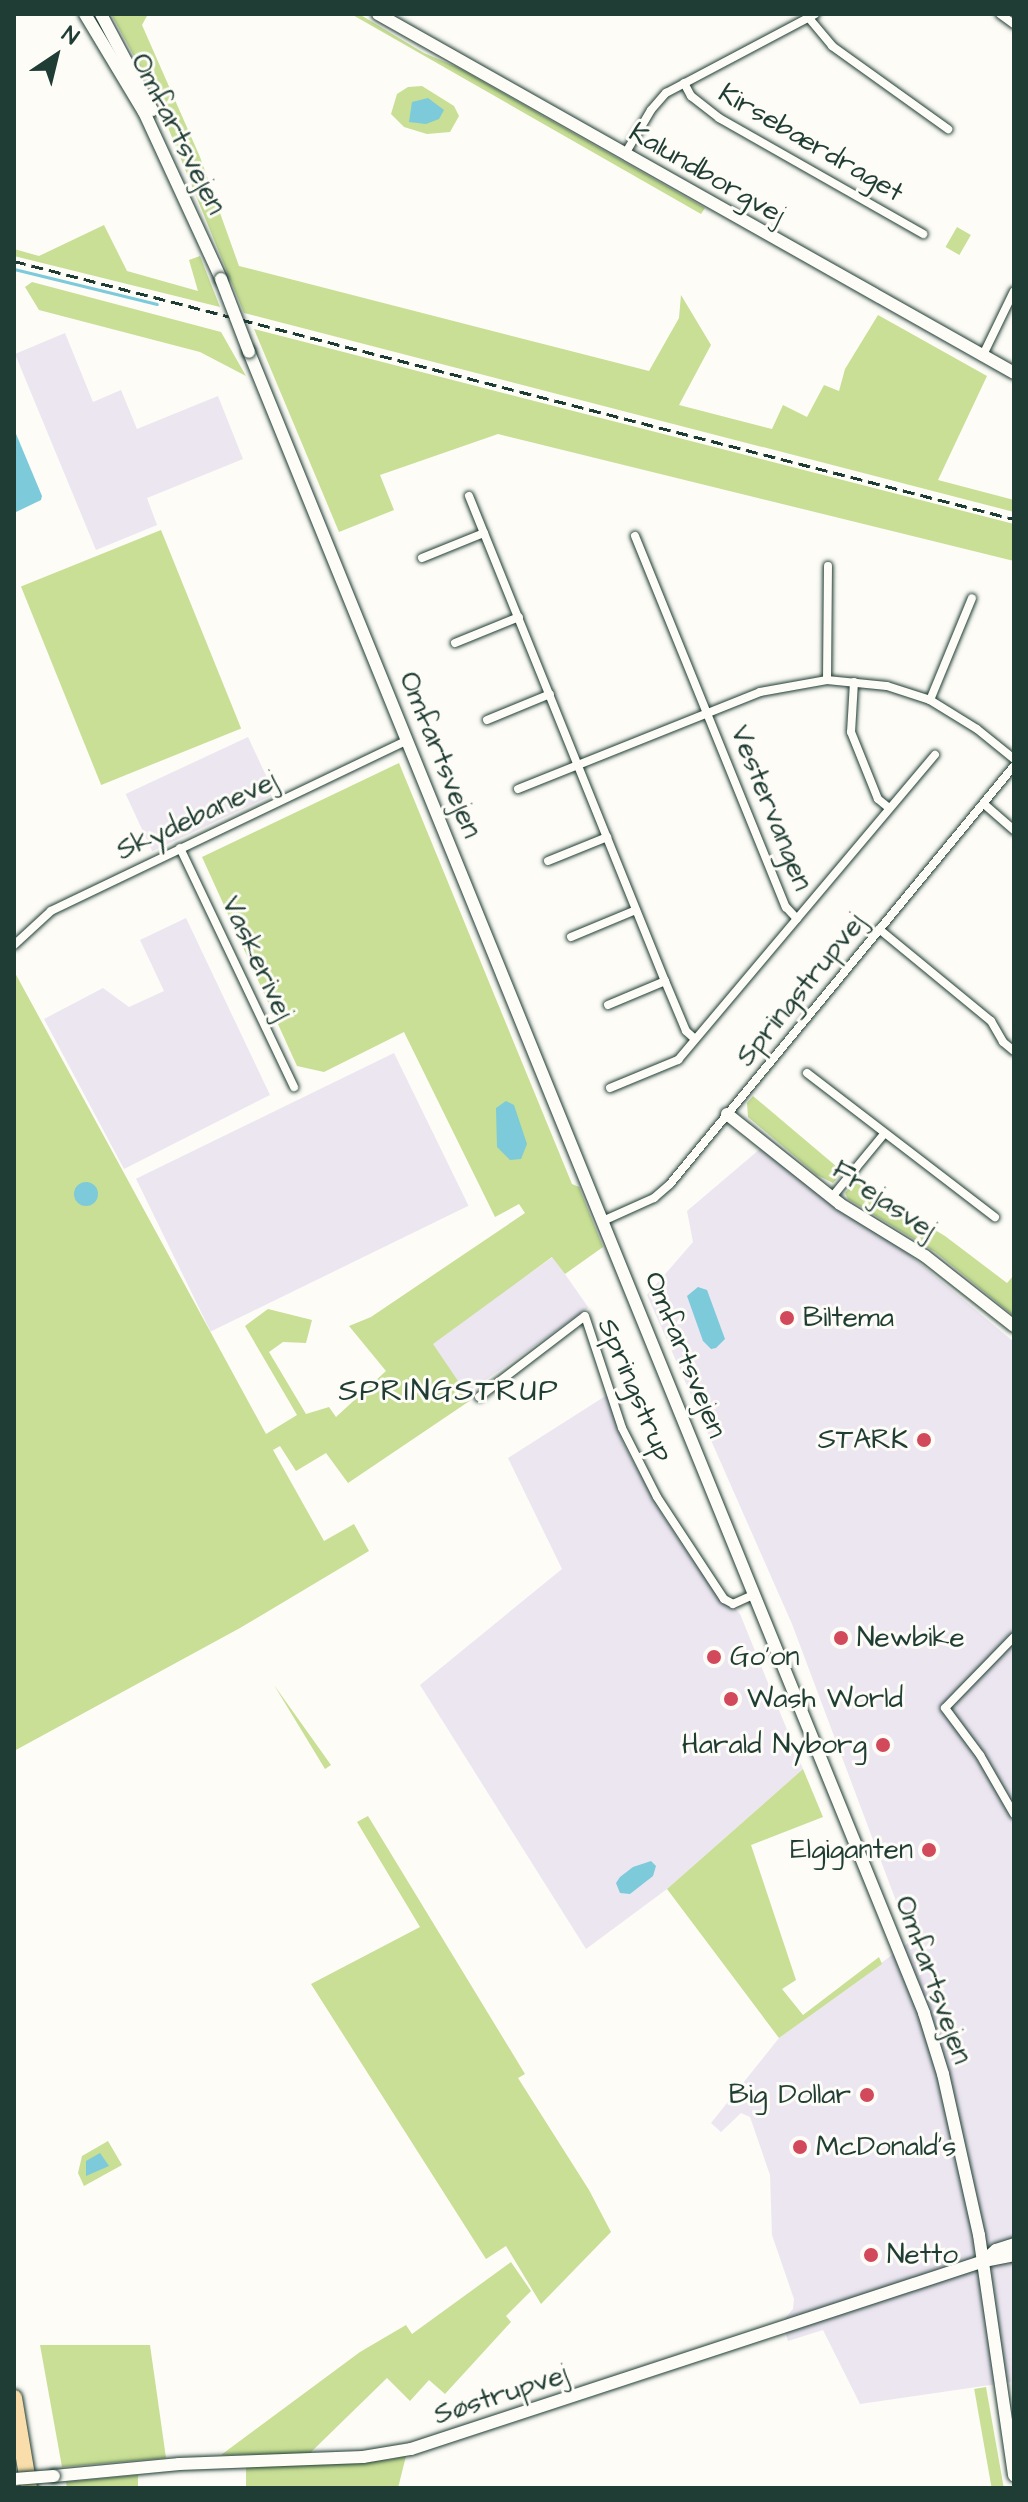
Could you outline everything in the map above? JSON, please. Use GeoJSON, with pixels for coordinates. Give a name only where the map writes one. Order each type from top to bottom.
{"type":"FeatureCollection","features":[{"type":"Feature","properties":{"kind":"highway"},"geometry":{"type":"LineString","coordinates":[[14,2398],[29,2488]]}},
{"type":"Feature","properties":{"kind":"main road","name":"Omfartsvejen"},"geometry":{"type":"LineString","coordinates":[[85,14],[144,112],[221,279]]}},
{"type":"Feature","properties":{"kind":"main road","name":"Omfartsvejen"},"geometry":{"type":"LineString","coordinates":[[101,14],[161,129],[924,2013],[952,2109],[984,2261],[1014,2475]]}},
{"type":"Feature","properties":{"kind":"main road","name":"Kalundborgvej"},"geometry":{"type":"LineString","coordinates":[[378,14],[1014,373]]}},
{"type":"Feature","properties":{"kind":"main road","name":"Frejasvej"},"geometry":{"type":"LineString","coordinates":[[727,1114],[832,1197],[874,1227],[925,1256],[1014,1326]]}},
{"type":"Feature","properties":{"kind":"main road"},"geometry":{"type":"LineString","coordinates":[[984,2261],[996,2250],[1014,2244]]}},
{"type":"Feature","properties":{"kind":"main road"},"geometry":{"type":"LineString","coordinates":[[984,2261],[1014,2255]]}},
{"type":"Feature","properties":{"kind":"main road","name":"Søstrupvej"},"geometry":{"type":"LineString","coordinates":[[14,2479],[179,2464],[363,2457],[411,2449],[984,2261]]}},
{"type":"Feature","properties":{"kind":"street"},"geometry":{"type":"LineString","coordinates":[[1000,14],[1014,24]]}},
{"type":"Feature","properties":{"kind":"street"},"geometry":{"type":"LineString","coordinates":[[625,154],[657,101],[684,83],[811,16],[832,46],[948,129]]}},
{"type":"Feature","properties":{"kind":"street","name":"Kirsebærdraget"},"geometry":{"type":"LineString","coordinates":[[684,83],[691,96],[719,118],[923,234]]}},
{"type":"Feature","properties":{"kind":"street"},"geometry":{"type":"LineString","coordinates":[[982,357],[1014,291]]}},
{"type":"Feature","properties":{"kind":"street"},"geometry":{"type":"LineString","coordinates":[[469,496],[665,981],[686,1031],[695,1039]]}},
{"type":"Feature","properties":{"kind":"street"},"geometry":{"type":"LineString","coordinates":[[422,558],[484,533]]}},
{"type":"Feature","properties":{"kind":"street","name":"Vestervangen"},"geometry":{"type":"LineString","coordinates":[[635,536],[786,907],[797,919]]}},
{"type":"Feature","properties":{"kind":"street"},"geometry":{"type":"LineString","coordinates":[[827,680],[828,566]]}},
{"type":"Feature","properties":{"kind":"street"},"geometry":{"type":"LineString","coordinates":[[930,700],[972,598]]}},
{"type":"Feature","properties":{"kind":"street"},"geometry":{"type":"LineString","coordinates":[[455,643],[519,617]]}},
{"type":"Feature","properties":{"kind":"street","name":"Vestervangen"},"geometry":{"type":"LineString","coordinates":[[518,789],[771,688],[827,680],[887,686],[930,700],[977,729],[1014,759]]}},
{"type":"Feature","properties":{"kind":"street"},"geometry":{"type":"LineString","coordinates":[[854,682],[851,732],[878,799],[889,808]]}},
{"type":"Feature","properties":{"kind":"street"},"geometry":{"type":"LineString","coordinates":[[487,720],[550,694]]}},
{"type":"Feature","properties":{"kind":"street","name":"Skydebanevej"},"geometry":{"type":"LineString","coordinates":[[14,945],[51,911],[408,740]]}},
{"type":"Feature","properties":{"kind":"street","name":"Vestervangen"},"geometry":{"type":"LineString","coordinates":[[610,1088],[678,1060],[935,755]]}},
{"type":"Feature","properties":{"kind":"street","name":"Springstrupvej"},"geometry":{"type":"LineString","coordinates":[[605,1220],[664,1190],[1014,766]]}},
{"type":"Feature","properties":{"kind":"street"},"geometry":{"type":"LineString","coordinates":[[984,804],[1014,830]]}},
{"type":"Feature","properties":{"kind":"street"},"geometry":{"type":"LineString","coordinates":[[548,861],[607,837]]}},
{"type":"Feature","properties":{"kind":"street","name":"Vaskerivej"},"geometry":{"type":"LineString","coordinates":[[180,848],[294,1087]]}},
{"type":"Feature","properties":{"kind":"street"},"geometry":{"type":"LineString","coordinates":[[571,937],[636,910]]}},
{"type":"Feature","properties":{"kind":"street"},"geometry":{"type":"LineString","coordinates":[[879,929],[991,1021],[1003,1042],[1014,1051]]}},
{"type":"Feature","properties":{"kind":"street"},"geometry":{"type":"LineString","coordinates":[[608,1005],[665,981]]}},
{"type":"Feature","properties":{"kind":"street"},"geometry":{"type":"LineString","coordinates":[[807,1073],[995,1217]]}},
{"type":"Feature","properties":{"kind":"street"},"geometry":{"type":"LineString","coordinates":[[832,1197],[884,1134]]}},
{"type":"Feature","properties":{"kind":"street","name":"Springstrup"},"geometry":{"type":"LineString","coordinates":[[479,1397],[585,1316],[622,1428],[657,1497],[724,1599],[733,1604],[755,1594]]}},
{"type":"Feature","properties":{"kind":"street"},"geometry":{"type":"LineString","coordinates":[[1014,1637],[945,1708],[980,1755],[1014,1814]]}},
{"type":"Feature","properties":{"kind":"shaded area"},"geometry":{"type":"Polygon","coordinates":[[[65,333],[93,402],[121,390],[137,429],[218,396],[243,459],[147,498],[157,525],[96,550],[15,354],[65,333]]]}},
{"type":"Feature","properties":{"kind":"shaded area"},"geometry":{"type":"Polygon","coordinates":[[[248,737],[275,794],[152,851],[126,794],[248,737]]]}},
{"type":"Feature","properties":{"kind":"shaded area"},"geometry":{"type":"Polygon","coordinates":[[[186,918],[270,1095],[124,1169],[44,1019],[103,988],[129,1007],[164,991],[140,940],[186,918]]]}},
{"type":"Feature","properties":{"kind":"shaded area"},"geometry":{"type":"Polygon","coordinates":[[[394,1053],[469,1206],[211,1332],[136,1179],[394,1053]]]}},
{"type":"Feature","properties":{"kind":"shaded area"},"geometry":{"type":"Polygon","coordinates":[[[760,1149],[911,1256],[1014,1342],[1014,2418],[1011,2382],[860,2404],[823,2330],[788,2341],[782,2322],[793,2309],[794,2299],[772,2235],[770,2175],[750,2117],[741,2113],[721,2132],[711,2123],[779,2038],[911,1941],[792,1624],[647,1295],[693,1242],[687,1211],[760,1149]]]}},
{"type":"Feature","properties":{"kind":"shaded area"},"geometry":{"type":"Polygon","coordinates":[[[553,1257],[589,1308],[467,1393],[431,1342],[553,1257]]]}},
{"type":"Feature","properties":{"kind":"shaded area"},"geometry":{"type":"Polygon","coordinates":[[[607,1395],[623,1443],[662,1514],[691,1558],[740,1614],[803,1769],[667,1889],[586,1949],[420,1685],[562,1569],[508,1458],[607,1395]]]}},
{"type":"Feature","properties":{"kind":"green space"},"geometry":{"type":"Polygon","coordinates":[[[111,14],[148,14],[142,25],[200,157],[239,266],[649,371],[679,318],[681,295],[711,345],[679,405],[772,429],[783,405],[807,417],[824,385],[839,391],[845,369],[878,315],[987,376],[938,480],[1014,500],[1014,512],[244,313],[153,91],[111,14]]]}},
{"type":"Feature","properties":{"kind":"green space"},"geometry":{"type":"Polygon","coordinates":[[[351,14],[359,14],[424,53],[459,68],[705,208],[701,214],[351,14]]]}},
{"type":"Feature","properties":{"kind":"green space"},"geometry":{"type":"Polygon","coordinates":[[[422,86],[454,106],[459,116],[450,132],[427,134],[404,127],[391,114],[397,94],[408,87],[422,86]]]}},
{"type":"Feature","properties":{"kind":"green space"},"geometry":{"type":"Polygon","coordinates":[[[104,225],[127,271],[198,291],[189,260],[200,256],[220,307],[14,256],[14,249],[39,256],[104,225]]]}},
{"type":"Feature","properties":{"kind":"green space"},"geometry":{"type":"Polygon","coordinates":[[[957,227],[971,235],[959,255],[946,247],[957,227]]]}},
{"type":"Feature","properties":{"kind":"green space"},"geometry":{"type":"Polygon","coordinates":[[[32,282],[221,332],[246,376],[200,352],[39,310],[25,287],[32,282]]]}},
{"type":"Feature","properties":{"kind":"green space"},"geometry":{"type":"Polygon","coordinates":[[[254,329],[1014,524],[1014,561],[498,434],[380,475],[394,510],[339,532],[254,329]]]}},
{"type":"Feature","properties":{"kind":"green space"},"geometry":{"type":"Polygon","coordinates":[[[161,530],[241,728],[101,785],[21,587],[161,530]]]}},
{"type":"Feature","properties":{"kind":"green space"},"geometry":{"type":"Polygon","coordinates":[[[399,763],[572,1184],[579,1187],[603,1247],[565,1274],[552,1257],[433,1344],[471,1400],[348,1483],[326,1453],[296,1471],[280,1446],[273,1450],[324,1541],[354,1524],[369,1551],[240,1628],[14,1751],[14,971],[266,1434],[297,1415],[245,1326],[268,1309],[312,1320],[306,1343],[283,1342],[269,1352],[306,1414],[329,1407],[336,1417],[386,1371],[349,1326],[371,1317],[525,1213],[519,1204],[495,1217],[404,1032],[324,1072],[297,1066],[202,857],[399,763]]]}},
{"type":"Feature","properties":{"kind":"green space"},"geometry":{"type":"Polygon","coordinates":[[[753,1096],[843,1172],[833,1183],[817,1175],[748,1117],[747,1103],[753,1096]]]}},
{"type":"Feature","properties":{"kind":"green space"},"geometry":{"type":"Polygon","coordinates":[[[855,1182],[945,1236],[1007,1283],[1014,1275],[1014,1316],[935,1252],[848,1199],[845,1193],[855,1182]]]}},
{"type":"Feature","properties":{"kind":"green space"},"geometry":{"type":"Polygon","coordinates":[[[274,1685],[331,1765],[325,1769],[274,1685]]]}},
{"type":"Feature","properties":{"kind":"green space"},"geometry":{"type":"Polygon","coordinates":[[[803,1769],[823,1817],[751,1845],[796,1980],[782,1989],[803,2015],[879,1957],[882,1964],[779,2038],[667,1889],[803,1769]]]}},
{"type":"Feature","properties":{"kind":"green space"},"geometry":{"type":"Polygon","coordinates":[[[368,1816],[525,2074],[518,2078],[589,2190],[611,2232],[541,2304],[506,2246],[486,2259],[311,1984],[420,1927],[357,1822],[368,1816]]]}},
{"type":"Feature","properties":{"kind":"green space"},"geometry":{"type":"Polygon","coordinates":[[[108,2141],[122,2165],[84,2186],[78,2173],[82,2156],[108,2141]]]}},
{"type":"Feature","properties":{"kind":"green space"},"geometry":{"type":"Polygon","coordinates":[[[511,2262],[531,2291],[506,2316],[511,2322],[445,2394],[429,2380],[410,2401],[387,2378],[309,2454],[221,2455],[360,2352],[406,2325],[412,2334],[511,2262]]]}},
{"type":"Feature","properties":{"kind":"green space"},"geometry":{"type":"Polygon","coordinates":[[[40,2345],[150,2345],[166,2458],[62,2467],[40,2345]]]}},
{"type":"Feature","properties":{"kind":"green space"},"geometry":{"type":"Polygon","coordinates":[[[986,2387],[1004,2488],[992,2488],[974,2389],[986,2387]]]}},
{"type":"Feature","properties":{"kind":"green space"},"geometry":{"type":"Polygon","coordinates":[[[406,2456],[398,2488],[246,2488],[246,2466],[388,2460],[406,2456]]]}},
{"type":"Feature","properties":{"kind":"green space"},"geometry":{"type":"Polygon","coordinates":[[[138,2475],[138,2488],[67,2488],[66,2482],[138,2475]]]}},
{"type":"Feature","properties":{"kind":"water"},"geometry":{"type":"Polygon","coordinates":[[[428,98],[444,110],[439,119],[426,124],[409,122],[412,102],[428,98]]]}},
{"type":"Feature","properties":{"kind":"water"},"geometry":{"type":"Polygon","coordinates":[[[14,429],[42,496],[41,500],[14,513],[14,429]]]}},
{"type":"Feature","properties":{"kind":"water"},"geometry":{"type":"Polygon","coordinates":[[[506,1101],[514,1105],[527,1144],[521,1159],[510,1160],[497,1147],[496,1108],[506,1101]]]}},
{"type":"Feature","properties":{"kind":"water"},"geometry":{"type":"Polygon","coordinates":[[[86,1182],[97,1189],[98,1194],[91,1205],[86,1206],[75,1199],[74,1194],[81,1183],[86,1182]]]}},
{"type":"Feature","properties":{"kind":"water"},"geometry":{"type":"Polygon","coordinates":[[[698,1287],[707,1290],[725,1339],[716,1348],[711,1349],[703,1341],[687,1296],[698,1287]]]}},
{"type":"Feature","properties":{"kind":"water"},"geometry":{"type":"Polygon","coordinates":[[[651,1861],[656,1866],[653,1876],[630,1894],[620,1893],[616,1883],[620,1877],[633,1867],[651,1861]]]}},
{"type":"Feature","properties":{"kind":"water"},"geometry":{"type":"Polygon","coordinates":[[[100,2153],[109,2166],[86,2176],[86,2161],[100,2153]]]}},
{"type":"Feature","properties":{"kind":"waterway"},"geometry":{"type":"LineString","coordinates":[[14,269],[157,304]]}},
{"type":"Feature","properties":{"kind":"railway"},"geometry":{"type":"LineString","coordinates":[[14,261],[1014,519]]}},
{"type":"Feature","properties":{"kind":"place","name":"Biltema"},"geometry":{"type":"Point","coordinates":[787,1318]}},
{"type":"Feature","properties":{"kind":"place","name":"STARK"},"geometry":{"type":"Point","coordinates":[924,1440]}},
{"type":"Feature","properties":{"kind":"place","name":"Newbike"},"geometry":{"type":"Point","coordinates":[841,1638]}},
{"type":"Feature","properties":{"kind":"place","name":"Go'on"},"geometry":{"type":"Point","coordinates":[714,1657]}},
{"type":"Feature","properties":{"kind":"place","name":"Wash World"},"geometry":{"type":"Point","coordinates":[731,1699]}},
{"type":"Feature","properties":{"kind":"place","name":"Harald Nyborg"},"geometry":{"type":"Point","coordinates":[883,1745]}},
{"type":"Feature","properties":{"kind":"place","name":"Elgiganten"},"geometry":{"type":"Point","coordinates":[929,1850]}},
{"type":"Feature","properties":{"kind":"place","name":"Big Dollar"},"geometry":{"type":"Point","coordinates":[867,2095]}},
{"type":"Feature","properties":{"kind":"place","name":"McDonald's"},"geometry":{"type":"Point","coordinates":[800,2147]}},
{"type":"Feature","properties":{"kind":"place","name":"Netto"},"geometry":{"type":"Point","coordinates":[871,2255]}},
{"type":"Feature","properties":{"kind":"district","name":"SPRINGSTRUP"},"geometry":{"type":"Point","coordinates":[449,1391]}}]}
